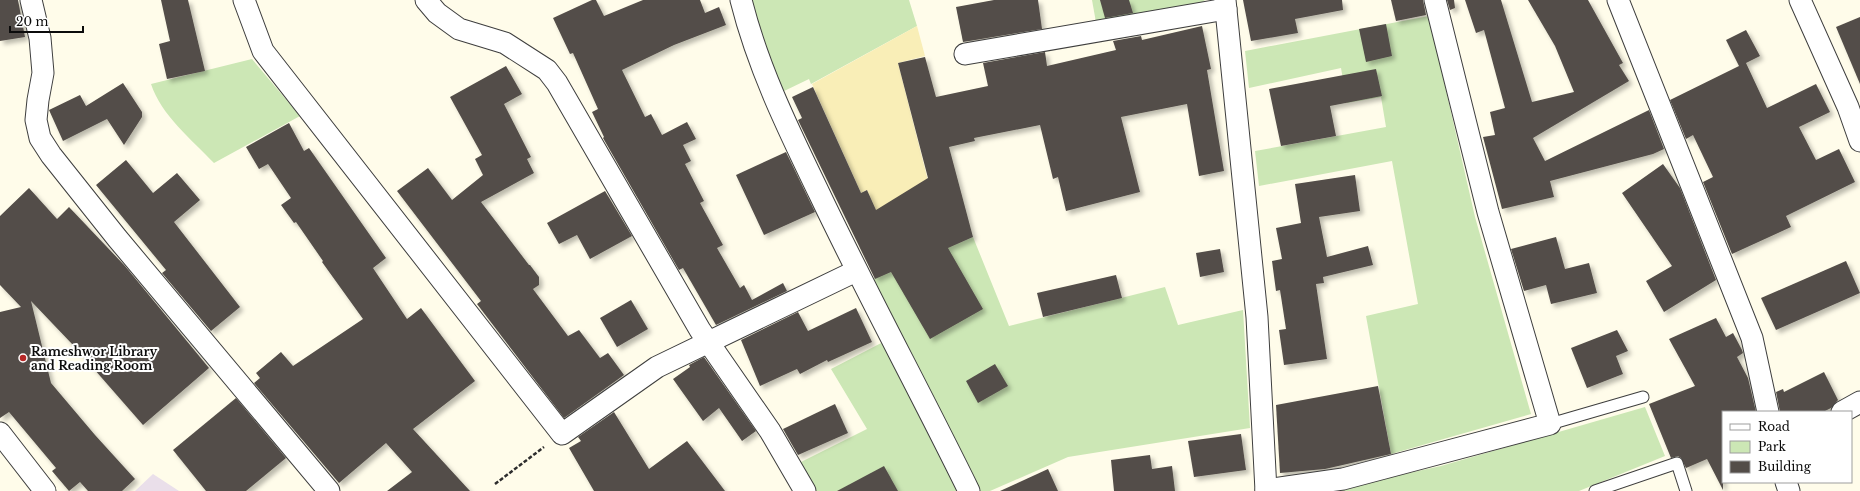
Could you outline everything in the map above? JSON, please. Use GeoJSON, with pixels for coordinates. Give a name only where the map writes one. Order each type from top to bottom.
{"type":"FeatureCollection","features":[{"type":"Feature","properties":{"kind":"street"},"geometry":{"type":"LineString","coordinates":[[31,0],[40,38],[43,73],[36,120],[40,138],[51,155],[117,238],[329,491]]}},
{"type":"Feature","properties":{"kind":"street"},"geometry":{"type":"LineString","coordinates":[[244,0],[263,51],[562,434],[657,367],[856,272]]}},
{"type":"Feature","properties":{"kind":"street"},"geometry":{"type":"LineString","coordinates":[[426,0],[437,13],[459,29],[505,43],[547,70],[557,83],[700,330],[710,342],[770,431],[801,490]]}},
{"type":"Feature","properties":{"kind":"street"},"geometry":{"type":"LineString","coordinates":[[741,0],[757,57],[792,138],[856,272],[909,370],[969,491]]}},
{"type":"Feature","properties":{"kind":"street"},"geometry":{"type":"LineString","coordinates":[[965,54],[1226,5],[1257,317],[1266,490],[1343,478],[1550,424],[1488,212],[1435,0]]}},
{"type":"Feature","properties":{"kind":"street"},"geometry":{"type":"LineString","coordinates":[[1618,0],[1752,338],[1768,411]]}},
{"type":"Feature","properties":{"kind":"street"},"geometry":{"type":"LineString","coordinates":[[1800,0],[1848,107],[1860,141]]}},
{"type":"Feature","properties":{"kind":"street"},"geometry":{"type":"LineString","coordinates":[[1844,411],[1860,402]]}},
{"type":"Feature","properties":{"kind":"street"},"geometry":{"type":"LineString","coordinates":[[0,433],[45,491]]}},
{"type":"Feature","properties":{"kind":"lane"},"geometry":{"type":"LineString","coordinates":[[1550,424],[1643,397]]}},
{"type":"Feature","properties":{"kind":"lane"},"geometry":{"type":"LineString","coordinates":[[1595,491],[1677,463],[1686,491]]}},
{"type":"Feature","properties":{"kind":"path"},"geometry":{"type":"LineString","coordinates":[[495,484],[562,434]]}},
{"type":"Feature","properties":{"kind":"shaded area"},"geometry":{"type":"Polygon","coordinates":[[[153,474],[179,491],[135,491],[153,474]]]}},
{"type":"Feature","properties":{"kind":"green space"},"geometry":{"type":"Polygon","coordinates":[[[749,0],[909,0],[917,26],[811,84],[809,79],[780,93],[749,0]]]}},
{"type":"Feature","properties":{"kind":"green space"},"geometry":{"type":"Polygon","coordinates":[[[1092,0],[1205,0],[1200,4],[1097,28],[1092,0]]]}},
{"type":"Feature","properties":{"kind":"green space"},"geometry":{"type":"Polygon","coordinates":[[[1429,16],[1475,217],[1531,414],[1391,454],[1366,316],[1418,304],[1392,161],[1259,186],[1255,151],[1386,127],[1381,97],[1347,103],[1341,68],[1249,88],[1245,51],[1429,16]]]}},
{"type":"Feature","properties":{"kind":"green space"},"geometry":{"type":"Polygon","coordinates":[[[252,59],[300,116],[214,163],[170,117],[162,106],[151,84],[252,59]]]}},
{"type":"Feature","properties":{"kind":"green space"},"geometry":{"type":"Polygon","coordinates":[[[973,237],[1009,326],[1165,287],[1178,325],[1243,310],[1250,428],[1068,457],[990,491],[977,491],[873,279],[973,237]]]}},
{"type":"Feature","properties":{"kind":"green space"},"geometry":{"type":"Polygon","coordinates":[[[887,340],[961,491],[812,491],[797,464],[867,429],[831,369],[887,340]]]}},
{"type":"Feature","properties":{"kind":"green space"},"geometry":{"type":"Polygon","coordinates":[[[1645,407],[1665,456],[1579,491],[1326,491],[1441,466],[1645,407]]]}},
{"type":"Feature","properties":{"kind":"sand"},"geometry":{"type":"Polygon","coordinates":[[[917,26],[925,56],[898,63],[938,220],[889,240],[867,190],[861,193],[812,84],[917,26]]]}},
{"type":"Feature","properties":{"kind":"building"},"geometry":{"type":"Polygon","coordinates":[[[0,0],[18,0],[25,37],[0,41],[0,0]]]}},
{"type":"Feature","properties":{"kind":"building"},"geometry":{"type":"Polygon","coordinates":[[[161,0],[188,0],[205,71],[167,79],[159,44],[170,41],[161,0]]]}},
{"type":"Feature","properties":{"kind":"building"},"geometry":{"type":"Polygon","coordinates":[[[592,0],[596,0],[604,16],[643,0],[700,0],[705,13],[719,7],[726,25],[674,45],[622,70],[645,117],[651,114],[662,135],[687,122],[696,139],[683,145],[691,161],[685,164],[704,201],[700,203],[723,245],[717,248],[740,288],[744,285],[752,300],[783,283],[787,291],[716,325],[683,268],[679,270],[603,138],[604,137],[592,112],[598,109],[573,53],[570,54],[553,18],[592,0]]]}},
{"type":"Feature","properties":{"kind":"building"},"geometry":{"type":"Polygon","coordinates":[[[994,0],[1038,0],[1042,29],[963,42],[956,7],[994,0]]]}},
{"type":"Feature","properties":{"kind":"building"},"geometry":{"type":"Polygon","coordinates":[[[1100,0],[1129,0],[1133,13],[1105,18],[1100,0]]]}},
{"type":"Feature","properties":{"kind":"building"},"geometry":{"type":"Polygon","coordinates":[[[1243,0],[1342,0],[1343,10],[1295,19],[1298,33],[1251,41],[1243,0]]]}},
{"type":"Feature","properties":{"kind":"building"},"geometry":{"type":"Polygon","coordinates":[[[1391,0],[1423,0],[1426,15],[1396,21],[1391,0]]]}},
{"type":"Feature","properties":{"kind":"building"},"geometry":{"type":"Polygon","coordinates":[[[1447,0],[1454,0],[1455,8],[1450,10],[1447,0]]]}},
{"type":"Feature","properties":{"kind":"building"},"geometry":{"type":"Polygon","coordinates":[[[1465,0],[1501,0],[1532,102],[1574,92],[1555,46],[1528,0],[1588,0],[1623,63],[1619,65],[1629,81],[1533,138],[1545,161],[1649,110],[1664,149],[1653,154],[1550,181],[1554,197],[1502,209],[1483,137],[1495,135],[1490,112],[1505,108],[1484,30],[1476,33],[1465,0]]]}},
{"type":"Feature","properties":{"kind":"building"},"geometry":{"type":"Polygon","coordinates":[[[1860,17],[1860,84],[1836,27],[1860,17]]]}},
{"type":"Feature","properties":{"kind":"building"},"geometry":{"type":"Polygon","coordinates":[[[1386,24],[1392,56],[1366,62],[1359,29],[1386,24]]]}},
{"type":"Feature","properties":{"kind":"building"},"geometry":{"type":"Polygon","coordinates":[[[1202,26],[1211,69],[1207,70],[1224,171],[1199,176],[1187,104],[1121,117],[1140,192],[1066,211],[1058,177],[1053,179],[1040,125],[974,138],[975,141],[949,147],[973,237],[948,248],[983,309],[930,339],[891,272],[875,279],[798,120],[802,118],[792,97],[813,87],[861,193],[867,190],[876,210],[928,178],[898,63],[925,57],[936,97],[988,86],[983,63],[1045,52],[1047,66],[1116,50],[1113,41],[1141,36],[1142,40],[1202,26]]]}},
{"type":"Feature","properties":{"kind":"building"},"geometry":{"type":"Polygon","coordinates":[[[1746,30],[1760,56],[1746,63],[1767,108],[1816,84],[1830,112],[1799,127],[1816,160],[1839,149],[1855,182],[1786,216],[1791,227],[1732,254],[1703,182],[1713,177],[1693,135],[1686,139],[1670,100],[1739,66],[1726,40],[1746,30]]]}},
{"type":"Feature","properties":{"kind":"building"},"geometry":{"type":"Polygon","coordinates":[[[506,66],[522,94],[504,104],[531,157],[527,159],[534,173],[481,202],[539,277],[539,285],[533,289],[568,336],[579,330],[600,358],[608,353],[624,375],[564,418],[477,304],[481,301],[397,191],[428,168],[452,200],[483,175],[475,159],[482,155],[450,97],[506,66]]]}},
{"type":"Feature","properties":{"kind":"building"},"geometry":{"type":"Polygon","coordinates":[[[1376,69],[1382,96],[1330,106],[1336,136],[1281,146],[1269,89],[1376,69]]]}},
{"type":"Feature","properties":{"kind":"building"},"geometry":{"type":"Polygon","coordinates":[[[123,83],[142,112],[142,117],[124,145],[107,119],[63,141],[49,110],[80,95],[86,106],[123,83]]]}},
{"type":"Feature","properties":{"kind":"building"},"geometry":{"type":"Polygon","coordinates":[[[289,123],[304,151],[309,148],[386,258],[373,268],[407,319],[421,308],[475,381],[413,429],[470,491],[387,491],[412,472],[386,443],[339,483],[254,383],[260,378],[256,373],[281,352],[293,366],[363,319],[322,262],[323,261],[296,222],[294,223],[281,205],[291,198],[268,164],[259,169],[246,147],[289,123]]]}},
{"type":"Feature","properties":{"kind":"building"},"geometry":{"type":"Polygon","coordinates":[[[786,152],[815,212],[764,235],[736,175],[786,152]]]}},
{"type":"Feature","properties":{"kind":"building"},"geometry":{"type":"Polygon","coordinates":[[[126,160],[153,193],[177,173],[200,200],[174,222],[240,307],[211,331],[162,273],[166,270],[96,185],[126,160]]]}},
{"type":"Feature","properties":{"kind":"building"},"geometry":{"type":"Polygon","coordinates":[[[1663,164],[1680,188],[1716,280],[1664,312],[1646,281],[1672,266],[1622,193],[1663,164]]]}},
{"type":"Feature","properties":{"kind":"building"},"geometry":{"type":"Polygon","coordinates":[[[1355,175],[1360,211],[1319,217],[1327,257],[1368,246],[1373,265],[1323,277],[1324,283],[1316,284],[1327,359],[1284,365],[1279,330],[1286,329],[1280,290],[1276,291],[1272,261],[1282,259],[1276,228],[1301,223],[1295,184],[1355,175]]]}},
{"type":"Feature","properties":{"kind":"building"},"geometry":{"type":"Polygon","coordinates":[[[29,188],[57,219],[69,207],[125,266],[209,368],[143,425],[73,345],[31,301],[51,383],[135,479],[122,491],[88,491],[80,482],[69,491],[52,471],[56,468],[9,412],[0,418],[0,312],[21,307],[0,285],[0,216],[29,188]]]}},
{"type":"Feature","properties":{"kind":"building"},"geometry":{"type":"Polygon","coordinates":[[[605,191],[632,236],[590,259],[577,235],[559,244],[547,223],[605,191]]]}},
{"type":"Feature","properties":{"kind":"building"},"geometry":{"type":"Polygon","coordinates":[[[1556,237],[1565,269],[1589,263],[1597,293],[1551,304],[1546,285],[1524,291],[1511,249],[1556,237]]]}},
{"type":"Feature","properties":{"kind":"building"},"geometry":{"type":"Polygon","coordinates":[[[1220,249],[1224,272],[1200,277],[1196,253],[1220,249]]]}},
{"type":"Feature","properties":{"kind":"building"},"geometry":{"type":"Polygon","coordinates":[[[1846,261],[1860,293],[1776,330],[1761,298],[1846,261]]]}},
{"type":"Feature","properties":{"kind":"building"},"geometry":{"type":"Polygon","coordinates":[[[1116,275],[1122,298],[1043,317],[1037,293],[1116,275]]]}},
{"type":"Feature","properties":{"kind":"building"},"geometry":{"type":"Polygon","coordinates":[[[631,300],[648,329],[617,347],[600,318],[631,300]]]}},
{"type":"Feature","properties":{"kind":"building"},"geometry":{"type":"Polygon","coordinates":[[[856,308],[872,342],[828,362],[827,360],[800,374],[797,369],[760,386],[741,340],[798,312],[808,331],[856,308]]]}},
{"type":"Feature","properties":{"kind":"building"},"geometry":{"type":"Polygon","coordinates":[[[1716,318],[1726,337],[1733,333],[1742,350],[1743,353],[1737,357],[1748,378],[1756,411],[1722,411],[1723,490],[1707,459],[1686,468],[1681,458],[1678,456],[1671,458],[1649,404],[1695,386],[1669,339],[1716,318]]]}},
{"type":"Feature","properties":{"kind":"building"},"geometry":{"type":"Polygon","coordinates":[[[1617,330],[1628,351],[1616,356],[1623,374],[1587,388],[1571,348],[1617,330]]]}},
{"type":"Feature","properties":{"kind":"building"},"geometry":{"type":"Polygon","coordinates":[[[704,357],[756,431],[742,441],[719,408],[703,421],[673,379],[690,367],[689,365],[704,357]]]}},
{"type":"Feature","properties":{"kind":"building"},"geometry":{"type":"Polygon","coordinates":[[[995,364],[1008,386],[978,403],[966,381],[995,364]]]}},
{"type":"Feature","properties":{"kind":"building"},"geometry":{"type":"Polygon","coordinates":[[[1824,372],[1838,400],[1831,408],[1825,411],[1780,411],[1776,392],[1783,389],[1784,392],[1824,372]]]}},
{"type":"Feature","properties":{"kind":"building"},"geometry":{"type":"Polygon","coordinates":[[[1378,386],[1391,454],[1325,469],[1280,473],[1276,405],[1378,386]]]}},
{"type":"Feature","properties":{"kind":"building"},"geometry":{"type":"Polygon","coordinates":[[[236,398],[286,458],[246,491],[206,491],[173,450],[236,398]]]}},
{"type":"Feature","properties":{"kind":"building"},"geometry":{"type":"Polygon","coordinates":[[[835,404],[848,433],[798,455],[783,429],[835,404]]]}},
{"type":"Feature","properties":{"kind":"building"},"geometry":{"type":"Polygon","coordinates":[[[614,412],[649,469],[687,441],[725,491],[594,491],[569,448],[581,441],[578,437],[614,412]]]}},
{"type":"Feature","properties":{"kind":"building"},"geometry":{"type":"Polygon","coordinates":[[[1241,434],[1246,470],[1194,477],[1188,441],[1241,434]]]}},
{"type":"Feature","properties":{"kind":"building"},"geometry":{"type":"Polygon","coordinates":[[[1150,455],[1152,469],[1172,466],[1175,491],[1114,491],[1111,460],[1150,455]]]}},
{"type":"Feature","properties":{"kind":"building"},"geometry":{"type":"Polygon","coordinates":[[[884,466],[898,491],[837,491],[884,466]]]}},
{"type":"Feature","properties":{"kind":"building"},"geometry":{"type":"Polygon","coordinates":[[[1048,469],[1058,491],[1000,491],[1048,469]]]}},
{"type":"Feature","properties":{"kind":"place","name":"Rameshwor Library and Reading Room"},"geometry":{"type":"Point","coordinates":[23,358]}}]}
